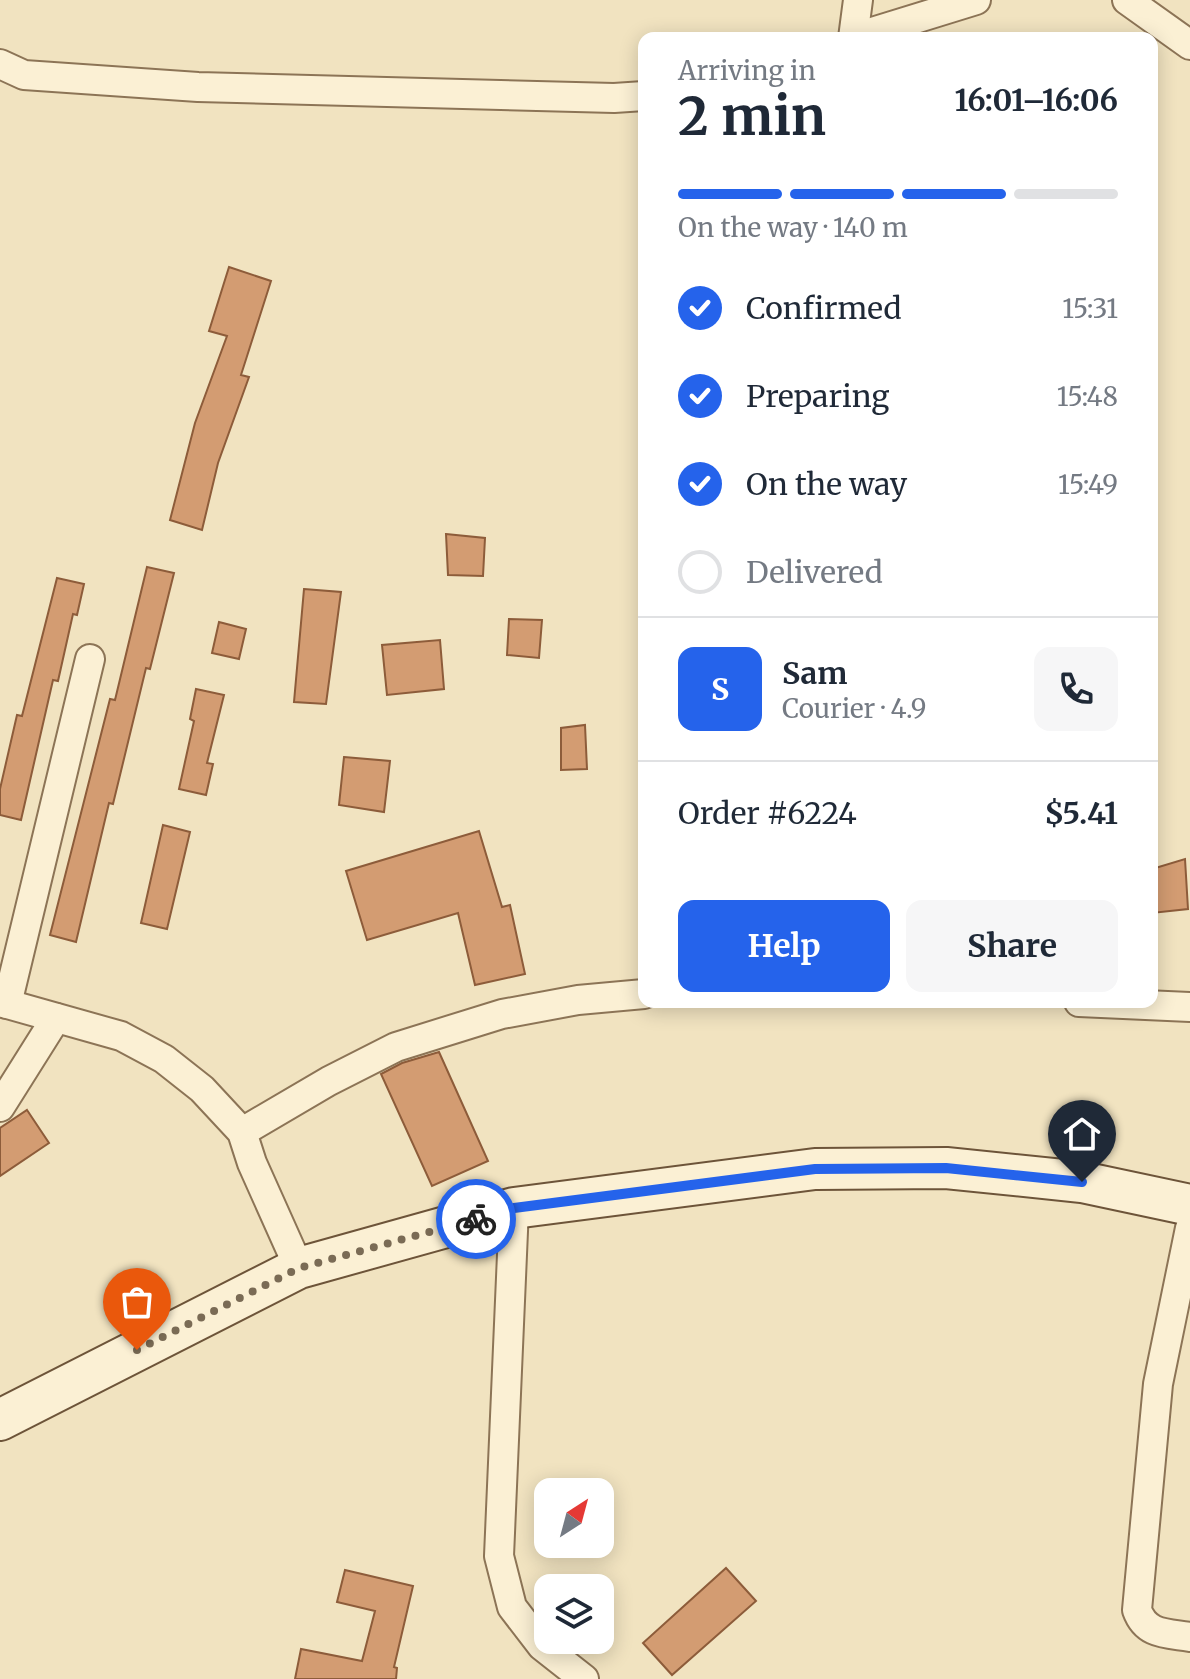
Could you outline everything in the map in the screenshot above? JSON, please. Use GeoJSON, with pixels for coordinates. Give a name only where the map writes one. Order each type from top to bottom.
{"type":"FeatureCollection","features":[{"type":"Feature","properties":{"kind":"main road"},"geometry":{"type":"LineString","coordinates":[[0,1420],[299,1268],[514,1208],[815,1169],[946,1168],[1082,1182],[1190,1205]]}},
{"type":"Feature","properties":{"kind":"street"},"geometry":{"type":"LineString","coordinates":[[854,32],[858,0]]}},
{"type":"Feature","properties":{"kind":"street"},"geometry":{"type":"LineString","coordinates":[[872,32],[976,0]]}},
{"type":"Feature","properties":{"kind":"street"},"geometry":{"type":"LineString","coordinates":[[1127,0],[1190,45]]}},
{"type":"Feature","properties":{"kind":"street"},"geometry":{"type":"LineString","coordinates":[[0,64],[24,75],[198,87],[638,96]]}},
{"type":"Feature","properties":{"kind":"street"},"geometry":{"type":"LineString","coordinates":[[90,659],[4,1003],[121,1036],[164,1059],[202,1089],[242,1132],[252,1163],[299,1268]]}},
{"type":"Feature","properties":{"kind":"street"},"geometry":{"type":"LineString","coordinates":[[242,1132],[329,1081],[396,1047],[502,1014],[578,1000],[638,995]]}},
{"type":"Feature","properties":{"kind":"street"},"geometry":{"type":"LineString","coordinates":[[1158,1006],[1190,1007]]}},
{"type":"Feature","properties":{"kind":"street"},"geometry":{"type":"LineString","coordinates":[[0,1107],[56,1018]]}},
{"type":"Feature","properties":{"kind":"street"},"geometry":{"type":"LineString","coordinates":[[514,1208],[499,1556],[512,1607],[542,1646],[584,1679]]}},
{"type":"Feature","properties":{"kind":"street"},"geometry":{"type":"LineString","coordinates":[[1190,1228],[1158,1384],[1137,1610],[1150,1630],[1190,1637]]}},
{"type":"Feature","properties":{"kind":"building"},"geometry":{"type":"Polygon","coordinates":[[[229,267],[271,281],[241,375],[249,377],[218,463],[202,530],[170,520],[195,423],[227,336],[209,331],[229,267]]]}},
{"type":"Feature","properties":{"kind":"building"},"geometry":{"type":"Polygon","coordinates":[[[446,534],[485,538],[483,576],[448,575],[446,534]]]}},
{"type":"Feature","properties":{"kind":"building"},"geometry":{"type":"Polygon","coordinates":[[[147,567],[174,573],[150,669],[146,668],[113,804],[109,803],[76,942],[50,935],[110,699],[115,700],[147,567]]]}},
{"type":"Feature","properties":{"kind":"building"},"geometry":{"type":"Polygon","coordinates":[[[57,578],[84,584],[77,615],[73,614],[58,681],[53,680],[21,820],[0,815],[0,789],[17,715],[22,716],[57,578]]]}},
{"type":"Feature","properties":{"kind":"building"},"geometry":{"type":"Polygon","coordinates":[[[304,589],[341,592],[326,704],[294,702],[304,589]]]}},
{"type":"Feature","properties":{"kind":"building"},"geometry":{"type":"Polygon","coordinates":[[[509,619],[542,620],[539,658],[507,655],[509,619]]]}},
{"type":"Feature","properties":{"kind":"building"},"geometry":{"type":"Polygon","coordinates":[[[219,622],[246,629],[239,659],[212,653],[219,622]]]}},
{"type":"Feature","properties":{"kind":"building"},"geometry":{"type":"Polygon","coordinates":[[[440,640],[444,689],[387,695],[382,645],[440,640]]]}},
{"type":"Feature","properties":{"kind":"building"},"geometry":{"type":"Polygon","coordinates":[[[196,689],[224,695],[207,763],[213,764],[206,795],[179,789],[194,721],[190,719],[196,689]]]}},
{"type":"Feature","properties":{"kind":"building"},"geometry":{"type":"Polygon","coordinates":[[[585,725],[587,769],[561,770],[561,728],[585,725]]]}},
{"type":"Feature","properties":{"kind":"building"},"geometry":{"type":"Polygon","coordinates":[[[344,757],[390,761],[384,812],[339,805],[344,757]]]}},
{"type":"Feature","properties":{"kind":"building"},"geometry":{"type":"Polygon","coordinates":[[[163,825],[190,832],[167,929],[141,923],[163,825]]]}},
{"type":"Feature","properties":{"kind":"building"},"geometry":{"type":"Polygon","coordinates":[[[479,831],[502,907],[510,905],[525,974],[475,985],[458,913],[367,940],[346,871],[479,831]]]}},
{"type":"Feature","properties":{"kind":"building"},"geometry":{"type":"Polygon","coordinates":[[[1185,859],[1188,909],[1158,912],[1158,867],[1185,859]]]}},
{"type":"Feature","properties":{"kind":"building"},"geometry":{"type":"Polygon","coordinates":[[[439,1052],[488,1161],[432,1186],[381,1074],[402,1063],[439,1052]]]}},
{"type":"Feature","properties":{"kind":"building"},"geometry":{"type":"Polygon","coordinates":[[[27,1110],[49,1143],[0,1176],[0,1128],[27,1110]]]}},
{"type":"Feature","properties":{"kind":"building"},"geometry":{"type":"Polygon","coordinates":[[[726,1568],[756,1601],[672,1675],[643,1643],[726,1568]]]}},
{"type":"Feature","properties":{"kind":"building"},"geometry":{"type":"Polygon","coordinates":[[[345,1570],[413,1586],[394,1667],[397,1668],[396,1679],[295,1679],[301,1649],[362,1661],[375,1611],[337,1602],[345,1570]]]}},
{"type":"Feature","properties":{"kind":"way so far"},"geometry":{"type":"LineString","coordinates":[[137,1350],[299,1268],[476,1219]]}},
{"type":"Feature","properties":{"kind":"route"},"geometry":{"type":"LineString","coordinates":[[476,1219],[514,1208],[815,1169],[946,1168],[1082,1182]]}}]}
